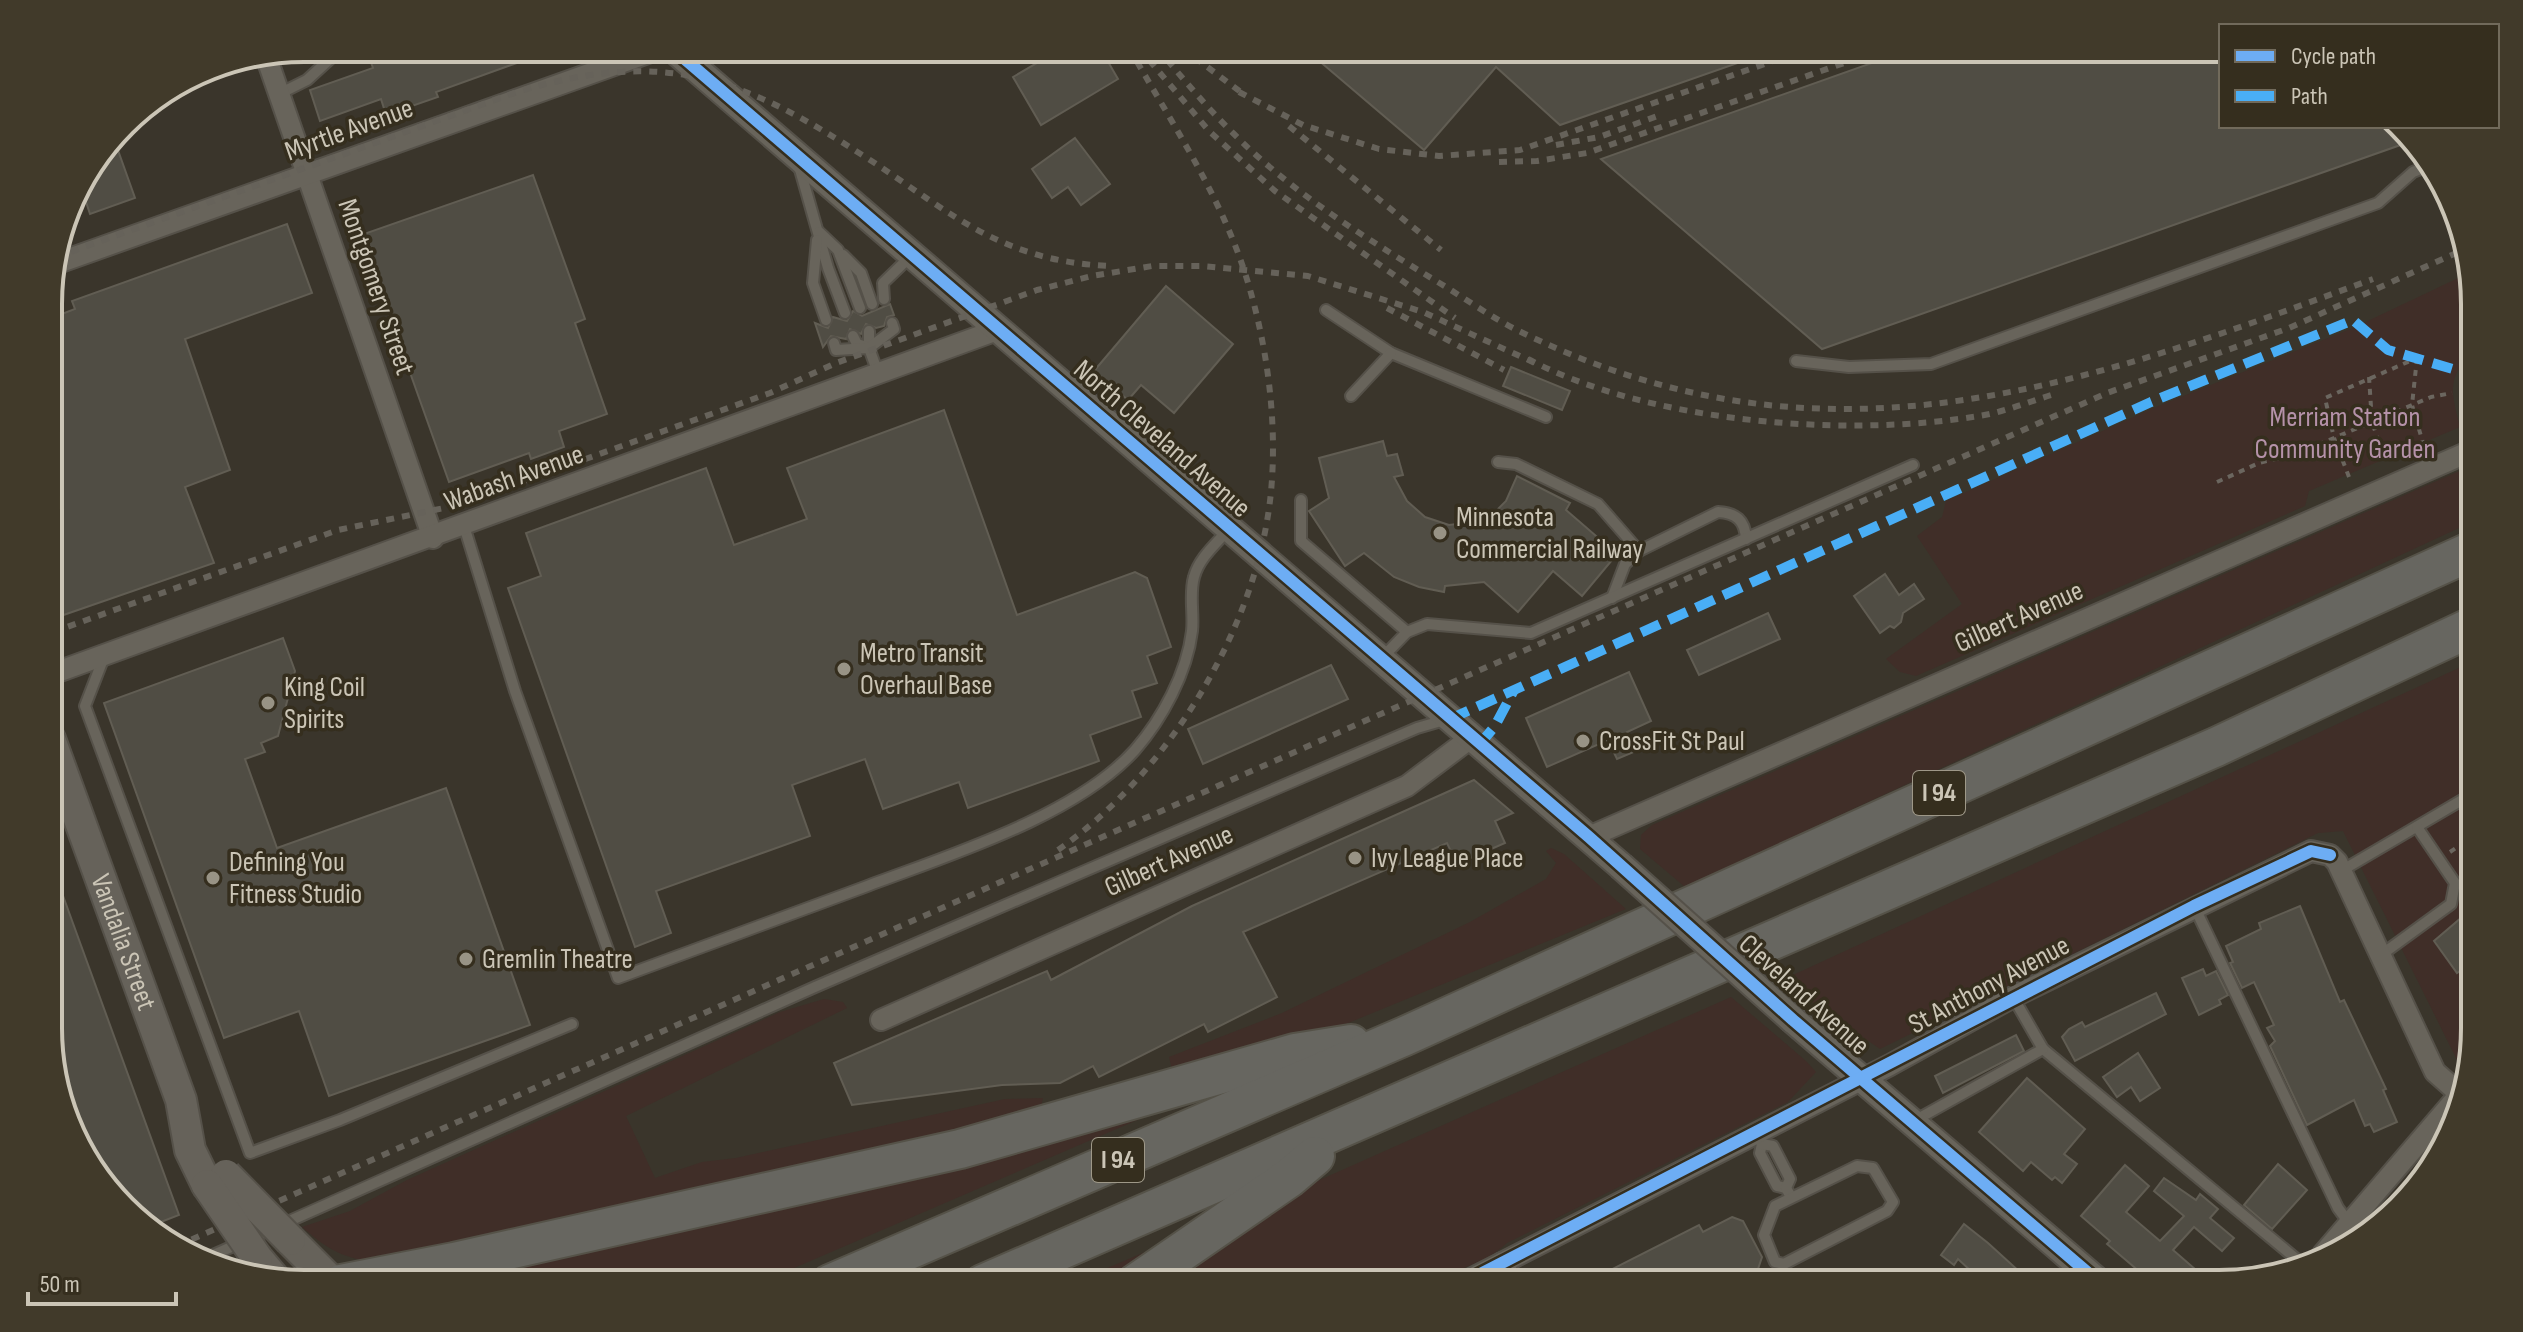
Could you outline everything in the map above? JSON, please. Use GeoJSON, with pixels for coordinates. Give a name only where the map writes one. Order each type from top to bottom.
{"type":"FeatureCollection","features":[{"type":"Feature","properties":{"kind":"highway","name":"I 94"},"geometry":{"type":"LineString","coordinates":[[863,1270],[1405,1036],[2461,556]]}},
{"type":"Feature","properties":{"kind":"highway","name":"I 94"},"geometry":{"type":"LineString","coordinates":[[1016,1270],[2202,754],[2461,632]]}},
{"type":"Feature","properties":{"kind":"highway"},"geometry":{"type":"LineString","coordinates":[[455,1270],[960,1149],[1295,1053],[1405,1036]]}},
{"type":"Feature","properties":{"kind":"highway"},"geometry":{"type":"LineString","coordinates":[[1156,1270],[1289,1178],[1351,1125]]}},
{"type":"Feature","properties":{"kind":"main road","name":"Vandalia Street"},"geometry":{"type":"LineString","coordinates":[[62,773],[181,1100],[216,1180],[261,1264]]}},
{"type":"Feature","properties":{"kind":"main road","name":"Vandalia Street"},"geometry":{"type":"LineString","coordinates":[[216,1180],[283,1234],[320,1270]]}},
{"type":"Feature","properties":{"kind":"street","name":"Myrtle Avenue"},"geometry":{"type":"LineString","coordinates":[[66,260],[620,63]]}},
{"type":"Feature","properties":{"kind":"street","name":"North Cleveland Avenue"},"geometry":{"type":"LineString","coordinates":[[689,63],[1621,866]]}},
{"type":"Feature","properties":{"kind":"street","name":"Montgomery Street"},"geometry":{"type":"LineString","coordinates":[[269,65],[433,538]]}},
{"type":"Feature","properties":{"kind":"street","name":"Wabash Avenue"},"geometry":{"type":"LineString","coordinates":[[62,670],[433,538],[997,330]]}},
{"type":"Feature","properties":{"kind":"street","name":"Gilbert Avenue"},"geometry":{"type":"LineString","coordinates":[[1589,837],[2461,455]]}},
{"type":"Feature","properties":{"kind":"street","name":"Gilbert Avenue"},"geometry":{"type":"LineString","coordinates":[[881,1020],[1407,786],[1472,737]]}},
{"type":"Feature","properties":{"kind":"street","name":"St Anthony Avenue"},"geometry":{"type":"LineString","coordinates":[[1490,1269],[1759,1138],[2013,997],[2194,906],[2311,851],[2336,863]]}},
{"type":"Feature","properties":{"kind":"street"},"geometry":{"type":"LineString","coordinates":[[2336,863],[2435,1072],[2454,1088]]}},
{"type":"Feature","properties":{"kind":"street","name":"Cleveland Avenue"},"geometry":{"type":"LineString","coordinates":[[1621,866],[1793,1020],[2084,1269]]}},
{"type":"Feature","properties":{"kind":"street"},"geometry":{"type":"LineString","coordinates":[[2339,1237],[2447,1109]]}},
{"type":"Feature","properties":{"kind":"street"},"geometry":{"type":"LineString","coordinates":[[1502,1263],[1506,1269]]}},
{"type":"Feature","properties":{"kind":"lane"},"geometry":{"type":"LineString","coordinates":[[279,94],[307,80],[326,63]]}},
{"type":"Feature","properties":{"kind":"lane"},"geometry":{"type":"LineString","coordinates":[[796,156],[845,313]]}},
{"type":"Feature","properties":{"kind":"lane"},"geometry":{"type":"LineString","coordinates":[[1796,361],[1849,367],[1931,364],[2378,203],[2420,169]]}},
{"type":"Feature","properties":{"kind":"lane"},"geometry":{"type":"LineString","coordinates":[[817,230],[861,273],[883,283]]}},
{"type":"Feature","properties":{"kind":"lane"},"geometry":{"type":"LineString","coordinates":[[817,230],[813,283],[826,320]]}},
{"type":"Feature","properties":{"kind":"lane"},"geometry":{"type":"LineString","coordinates":[[838,250],[860,308]]}},
{"type":"Feature","properties":{"kind":"lane"},"geometry":{"type":"LineString","coordinates":[[884,299],[883,283],[911,256]]}},
{"type":"Feature","properties":{"kind":"lane"},"geometry":{"type":"LineString","coordinates":[[861,273],[872,304]]}},
{"type":"Feature","properties":{"kind":"lane"},"geometry":{"type":"LineString","coordinates":[[1326,310],[1391,353],[1546,417]]}},
{"type":"Feature","properties":{"kind":"lane"},"geometry":{"type":"LineString","coordinates":[[834,343],[836,350],[869,348],[894,329],[892,323]]}},
{"type":"Feature","properties":{"kind":"lane"},"geometry":{"type":"LineString","coordinates":[[869,348],[882,332],[880,327]]}},
{"type":"Feature","properties":{"kind":"lane"},"geometry":{"type":"LineString","coordinates":[[869,331],[869,348],[878,373]]}},
{"type":"Feature","properties":{"kind":"lane"},"geometry":{"type":"LineString","coordinates":[[853,336],[857,344],[869,348]]}},
{"type":"Feature","properties":{"kind":"lane"},"geometry":{"type":"LineString","coordinates":[[1351,396],[1391,353]]}},
{"type":"Feature","properties":{"kind":"lane"},"geometry":{"type":"LineString","coordinates":[[1498,462],[1516,464],[1598,504],[1639,551]]}},
{"type":"Feature","properties":{"kind":"lane"},"geometry":{"type":"LineString","coordinates":[[1380,661],[1407,632],[1427,624],[1442,623],[1521,635],[1913,465]]}},
{"type":"Feature","properties":{"kind":"lane"},"geometry":{"type":"LineString","coordinates":[[1301,500],[1301,541],[1407,632]]}},
{"type":"Feature","properties":{"kind":"lane"},"geometry":{"type":"LineString","coordinates":[[1612,598],[1625,564],[1639,551],[1718,512],[1739,518],[1745,526],[1746,539]]}},
{"type":"Feature","properties":{"kind":"lane"},"geometry":{"type":"LineString","coordinates":[[464,526],[515,691],[618,978],[965,850],[1076,798],[1134,750],[1159,717],[1187,657],[1192,629],[1193,579],[1202,559],[1229,529]]}},
{"type":"Feature","properties":{"kind":"lane"},"geometry":{"type":"LineString","coordinates":[[105,655],[85,706],[250,1153],[340,1120],[572,1024]]}},
{"type":"Feature","properties":{"kind":"lane"},"geometry":{"type":"LineString","coordinates":[[261,1264],[283,1234],[815,987],[1417,728],[1450,719]]}},
{"type":"Feature","properties":{"kind":"lane"},"geometry":{"type":"LineString","coordinates":[[2336,863],[2417,827],[2461,801]]}},
{"type":"Feature","properties":{"kind":"lane"},"geometry":{"type":"LineString","coordinates":[[2381,955],[2451,904],[2455,883],[2417,827]]}},
{"type":"Feature","properties":{"kind":"lane"},"geometry":{"type":"LineString","coordinates":[[2194,906],[2338,1208],[2349,1223]]}},
{"type":"Feature","properties":{"kind":"lane"},"geometry":{"type":"LineString","coordinates":[[2013,997],[2043,1049],[2295,1258]]}},
{"type":"Feature","properties":{"kind":"lane"},"geometry":{"type":"LineString","coordinates":[[1913,1122],[2043,1049]]}},
{"type":"Feature","properties":{"kind":"lane"},"geometry":{"type":"LineString","coordinates":[[1759,1138],[1760,1153],[1777,1186],[1788,1192],[1857,1166],[1873,1168],[1893,1202],[1887,1211],[1784,1264],[1775,1262],[1764,1235],[1775,1206],[1788,1192]]}},
{"type":"Feature","properties":{"kind":"path"},"geometry":{"type":"LineString","coordinates":[[2349,477],[2334,438],[2325,398],[2417,358],[2412,405],[2423,443]]}},
{"type":"Feature","properties":{"kind":"path"},"geometry":{"type":"LineString","coordinates":[[2369,377],[2372,422],[2385,460]]}},
{"type":"Feature","properties":{"kind":"path"},"geometry":{"type":"LineString","coordinates":[[2217,482],[2259,463],[2296,454],[2412,405],[2452,393]]}},
{"type":"Feature","properties":{"kind":"green space","name":"Merriam Station Community Garden"},"geometry":{"type":"Polygon","coordinates":[[[2459,277],[2461,366],[2454,379],[2453,396],[2460,427],[2309,491],[2305,506],[1916,676],[1900,672],[1886,659],[1962,604],[1917,536],[1942,517],[1946,501],[2156,407],[2353,328],[2459,277]]]}},
{"type":"Feature","properties":{"kind":"green space"},"geometry":{"type":"Polygon","coordinates":[[[2461,470],[2461,527],[1685,887],[1640,849],[1641,835],[1652,825],[2461,470]]]}},
{"type":"Feature","properties":{"kind":"green space"},"geometry":{"type":"Polygon","coordinates":[[[2461,667],[2459,1062],[2343,831],[2318,833],[1880,1049],[1799,993],[1802,989],[1793,975],[2461,667]]]}},
{"type":"Feature","properties":{"kind":"green space"},"geometry":{"type":"Polygon","coordinates":[[[1551,848],[1564,854],[1626,909],[1297,1044],[1175,1082],[1169,1057],[1282,1013],[1470,922],[1546,879],[1556,863],[1546,851],[1551,848]]]}},
{"type":"Feature","properties":{"kind":"green space"},"geometry":{"type":"Polygon","coordinates":[[[1731,997],[1816,1072],[1788,1102],[1507,1243],[1462,1269],[1168,1270],[1279,1198],[1731,997]]]}},
{"type":"Feature","properties":{"kind":"green space"},"geometry":{"type":"Polygon","coordinates":[[[824,999],[843,1002],[847,1008],[626,1116],[655,1178],[702,1162],[736,1158],[1005,1099],[1043,1098],[1040,1112],[371,1261],[333,1250],[302,1227],[350,1211],[407,1180],[780,1012],[824,999]]]}},
{"type":"Feature","properties":{"kind":"green space"},"geometry":{"type":"Polygon","coordinates":[[[1147,1109],[1149,1115],[790,1270],[514,1270],[1147,1109]]]}},
{"type":"Feature","properties":{"kind":"green space"},"geometry":{"type":"Polygon","coordinates":[[[1180,1237],[1139,1270],[1104,1270],[1180,1237]]]}},
{"type":"Feature","properties":{"kind":"building"},"geometry":{"type":"Polygon","coordinates":[[[1321,62],[1740,62],[1560,125],[1496,67],[1424,150],[1321,62]]]}},
{"type":"Feature","properties":{"kind":"building"},"geometry":{"type":"Polygon","coordinates":[[[1874,62],[2219,62],[2219,128],[2385,128],[2401,145],[1822,349],[1601,159],[1874,62]]]}},
{"type":"Feature","properties":{"kind":"building"},"geometry":{"type":"Polygon","coordinates":[[[371,63],[517,63],[436,92],[438,97],[386,115],[381,99],[320,121],[310,90],[373,68],[371,63]]]}},
{"type":"Feature","properties":{"kind":"building"},"geometry":{"type":"Polygon","coordinates":[[[1037,63],[1108,63],[1118,79],[1041,125],[1013,77],[1037,63]]]}},
{"type":"Feature","properties":{"kind":"building"},"geometry":{"type":"Polygon","coordinates":[[[1075,138],[1110,184],[1081,205],[1068,187],[1052,198],[1032,169],[1075,138]]]}},
{"type":"Feature","properties":{"kind":"building"},"geometry":{"type":"Polygon","coordinates":[[[118,150],[135,198],[90,214],[85,200],[118,150]]]}},
{"type":"Feature","properties":{"kind":"building"},"geometry":{"type":"Polygon","coordinates":[[[533,175],[585,319],[575,323],[607,414],[559,431],[564,447],[531,459],[529,453],[449,482],[361,235],[533,175]]]}},
{"type":"Feature","properties":{"kind":"building"},"geometry":{"type":"Polygon","coordinates":[[[287,224],[312,293],[185,339],[230,470],[185,487],[214,563],[63,615],[63,314],[75,309],[72,301],[287,224]]]}},
{"type":"Feature","properties":{"kind":"building"},"geometry":{"type":"Polygon","coordinates":[[[1166,286],[1233,344],[1174,413],[1141,385],[1128,400],[1094,371],[1166,286]]]}},
{"type":"Feature","properties":{"kind":"building"},"geometry":{"type":"Polygon","coordinates":[[[890,304],[894,315],[887,317],[884,326],[876,328],[866,324],[861,334],[850,329],[846,339],[831,336],[823,347],[815,323],[828,328],[833,317],[847,321],[853,311],[862,316],[890,304]]]}},
{"type":"Feature","properties":{"kind":"building"},"geometry":{"type":"Polygon","coordinates":[[[1511,367],[1570,391],[1562,410],[1503,386],[1511,367]]]}},
{"type":"Feature","properties":{"kind":"building","name":"Metro Transit Overhaul Base"},"geometry":{"type":"Polygon","coordinates":[[[944,410],[1017,615],[1135,572],[1147,578],[1171,647],[1147,656],[1157,683],[1132,691],[1141,717],[1090,735],[1099,761],[968,808],[959,782],[883,809],[865,759],[792,785],[810,836],[656,891],[671,933],[635,947],[508,588],[541,576],[526,533],[706,468],[734,545],[807,519],[787,468],[944,410]]]}},
{"type":"Feature","properties":{"kind":"building","name":"Minnesota Commercial Railway"},"geometry":{"type":"Polygon","coordinates":[[[1383,441],[1387,456],[1397,454],[1403,475],[1394,477],[1407,501],[1425,517],[1449,525],[1473,522],[1496,511],[1506,501],[1517,476],[1570,503],[1566,510],[1617,554],[1582,596],[1553,571],[1518,612],[1484,582],[1445,586],[1444,592],[1419,587],[1394,577],[1364,553],[1345,566],[1309,511],[1329,498],[1319,458],[1383,441]]]}},
{"type":"Feature","properties":{"kind":"building"},"geometry":{"type":"Polygon","coordinates":[[[1885,574],[1899,595],[1914,584],[1924,599],[1903,613],[1901,622],[1894,628],[1890,626],[1880,633],[1854,596],[1885,574]]]}},
{"type":"Feature","properties":{"kind":"building"},"geometry":{"type":"Polygon","coordinates":[[[1768,613],[1780,639],[1699,675],[1687,650],[1768,613]]]}},
{"type":"Feature","properties":{"kind":"building"},"geometry":{"type":"Polygon","coordinates":[[[283,638],[295,671],[278,736],[261,743],[265,752],[245,759],[277,848],[446,788],[530,1025],[329,1096],[299,1011],[224,1038],[104,703],[283,638]]]}},
{"type":"Feature","properties":{"kind":"building"},"geometry":{"type":"Polygon","coordinates":[[[1331,665],[1348,699],[1203,764],[1188,729],[1331,665]]]}},
{"type":"Feature","properties":{"kind":"building"},"geometry":{"type":"Polygon","coordinates":[[[1629,672],[1651,721],[1627,732],[1636,751],[1617,759],[1608,740],[1547,767],[1526,718],[1629,672]]]}},
{"type":"Feature","properties":{"kind":"building"},"geometry":{"type":"Polygon","coordinates":[[[1474,780],[1513,813],[1495,821],[1505,843],[1457,864],[1447,843],[1243,932],[1277,997],[1208,1032],[1204,1024],[1099,1077],[1093,1066],[1060,1083],[1002,1085],[852,1105],[834,1063],[1047,971],[1051,980],[1192,906],[1474,780]]]}},
{"type":"Feature","properties":{"kind":"building"},"geometry":{"type":"Polygon","coordinates":[[[62,894],[179,1215],[160,1222],[122,1188],[103,1163],[75,1106],[64,1060],[62,1028],[62,894]]]}},
{"type":"Feature","properties":{"kind":"building"},"geometry":{"type":"Polygon","coordinates":[[[2300,906],[2340,1002],[2344,1000],[2386,1089],[2383,1090],[2397,1122],[2374,1132],[2370,1124],[2365,1126],[2354,1100],[2307,1125],[2270,1046],[2275,1041],[2267,1028],[2274,1025],[2254,982],[2242,988],[2230,963],[2233,962],[2226,946],[2261,929],[2259,923],[2300,906]]]}},
{"type":"Feature","properties":{"kind":"building"},"geometry":{"type":"Polygon","coordinates":[[[2461,918],[2461,970],[2457,973],[2434,941],[2461,918]]]}},
{"type":"Feature","properties":{"kind":"building"},"geometry":{"type":"Polygon","coordinates":[[[2203,969],[2206,976],[2216,971],[2228,995],[2219,1000],[2221,1004],[2199,1015],[2182,978],[2203,969]]]}},
{"type":"Feature","properties":{"kind":"building"},"geometry":{"type":"Polygon","coordinates":[[[2156,993],[2166,1014],[2075,1061],[2062,1037],[2069,1029],[2082,1022],[2085,1027],[2156,993]]]}},
{"type":"Feature","properties":{"kind":"building"},"geometry":{"type":"Polygon","coordinates":[[[2016,1035],[2024,1051],[1943,1093],[1935,1076],[2016,1035]]]}},
{"type":"Feature","properties":{"kind":"building"},"geometry":{"type":"Polygon","coordinates":[[[2138,1053],[2160,1088],[2140,1101],[2131,1087],[2117,1097],[2103,1077],[2138,1053]]]}},
{"type":"Feature","properties":{"kind":"building"},"geometry":{"type":"Polygon","coordinates":[[[2027,1078],[2085,1129],[2064,1154],[2077,1164],[2062,1183],[2055,1177],[2052,1180],[2031,1162],[2023,1171],[1979,1132],[2027,1078]]]}},
{"type":"Feature","properties":{"kind":"building"},"geometry":{"type":"Polygon","coordinates":[[[2278,1164],[2307,1190],[2272,1229],[2244,1205],[2278,1164]]]}},
{"type":"Feature","properties":{"kind":"building"},"geometry":{"type":"Polygon","coordinates":[[[2125,1165],[2149,1186],[2126,1212],[2160,1241],[2184,1216],[2154,1191],[2164,1178],[2196,1200],[2200,1194],[2218,1209],[2210,1218],[2234,1238],[2222,1251],[2194,1227],[2173,1250],[2195,1269],[2136,1269],[2081,1216],[2125,1165]]]}},
{"type":"Feature","properties":{"kind":"building"},"geometry":{"type":"Polygon","coordinates":[[[1732,1217],[1743,1221],[1762,1257],[1758,1269],[1612,1269],[1699,1225],[1703,1232],[1732,1217]]]}},
{"type":"Feature","properties":{"kind":"building"},"geometry":{"type":"Polygon","coordinates":[[[1964,1224],[2017,1269],[1969,1269],[1958,1259],[1954,1265],[1941,1255],[1964,1224]]]}},
{"type":"Feature","properties":{"kind":"railway"},"geometry":{"type":"LineString","coordinates":[[1239,92],[1303,125],[1379,149],[1439,156],[1520,150],[1770,62]]}},
{"type":"Feature","properties":{"kind":"railway"},"geometry":{"type":"LineString","coordinates":[[1499,162],[1537,161],[1587,153],[1846,62]]}},
{"type":"Feature","properties":{"kind":"railway"},"geometry":{"type":"LineString","coordinates":[[1058,850],[1097,819],[1134,782],[1168,741],[1198,697],[1224,650],[1245,601],[1261,551],[1270,501],[1273,442],[1269,382],[1259,323],[1243,267],[1207,184],[1138,63]]}},
{"type":"Feature","properties":{"kind":"railway"},"geometry":{"type":"LineString","coordinates":[[1151,63],[1209,131],[1275,191],[1455,318]]}},
{"type":"Feature","properties":{"kind":"railway"},"geometry":{"type":"LineString","coordinates":[[1169,63],[1224,124],[1280,176],[1357,231],[1490,315],[1523,333],[1634,377],[1742,402],[1848,409],[1952,402],[2055,382],[2159,354],[2373,279]]}},
{"type":"Feature","properties":{"kind":"railway"},"geometry":{"type":"LineString","coordinates":[[1201,63],[1246,96]]}},
{"type":"Feature","properties":{"kind":"railway"},"geometry":{"type":"LineString","coordinates":[[68,253],[517,92],[617,72],[661,72],[702,78],[783,108],[870,160],[954,216],[1009,245],[1071,262],[1109,266]]}},
{"type":"Feature","properties":{"kind":"railway"},"geometry":{"type":"LineString","coordinates":[[1556,145],[1599,137],[1663,114]]}},
{"type":"Feature","properties":{"kind":"railway"},"geometry":{"type":"LineString","coordinates":[[1289,126],[1441,250]]}},
{"type":"Feature","properties":{"kind":"railway"},"geometry":{"type":"LineString","coordinates":[[189,1241],[2107,393],[2289,328],[2455,253]]}},
{"type":"Feature","properties":{"kind":"railway"},"geometry":{"type":"LineString","coordinates":[[63,629],[338,530],[454,506],[770,393],[836,363],[1037,290],[1092,276],[1152,266],[1202,266],[1308,276],[1423,312],[1535,363]]}},
{"type":"Feature","properties":{"kind":"railway"},"geometry":{"type":"LineString","coordinates":[[1387,308],[1504,370]]}},
{"type":"Feature","properties":{"kind":"railway"},"geometry":{"type":"LineString","coordinates":[[1528,359],[1577,381],[1631,398],[1689,411],[1810,425],[1927,422],[1979,416],[2055,394]]}},
{"type":"Feature","properties":{"kind":"marked path"},"geometry":{"type":"LineString","coordinates":[[1450,719],[2151,402],[2353,320],[2388,350],[2461,371]]}},
{"type":"Feature","properties":{"kind":"marked path"},"geometry":{"type":"LineString","coordinates":[[1479,745],[1495,726],[1514,690]]}},
{"type":"Feature","properties":{"kind":"cycle path"},"geometry":{"type":"LineString","coordinates":[[689,63],[1589,837],[1793,1020],[2084,1269]]}},
{"type":"Feature","properties":{"kind":"cycle path"},"geometry":{"type":"LineString","coordinates":[[1489,1269],[2194,906],[2311,851],[2330,855]]}},
{"type":"Feature","properties":{"kind":"place","name":"Minnesota Commercial Railway"},"geometry":{"type":"Point","coordinates":[1440,533]}},
{"type":"Feature","properties":{"kind":"place","name":"Metro Transit Overhaul Base"},"geometry":{"type":"Point","coordinates":[844,669]}},
{"type":"Feature","properties":{"kind":"place","name":"King Coil Spirits"},"geometry":{"type":"Point","coordinates":[268,703]}},
{"type":"Feature","properties":{"kind":"place","name":"CrossFit St Paul"},"geometry":{"type":"Point","coordinates":[1583,741]}},
{"type":"Feature","properties":{"kind":"place","name":"Ivy League Place"},"geometry":{"type":"Point","coordinates":[1355,858]}},
{"type":"Feature","properties":{"kind":"place","name":"Defining You Fitness Studio"},"geometry":{"type":"Point","coordinates":[213,878]}},
{"type":"Feature","properties":{"kind":"place","name":"Gremlin Theatre"},"geometry":{"type":"Point","coordinates":[466,959]}}]}
